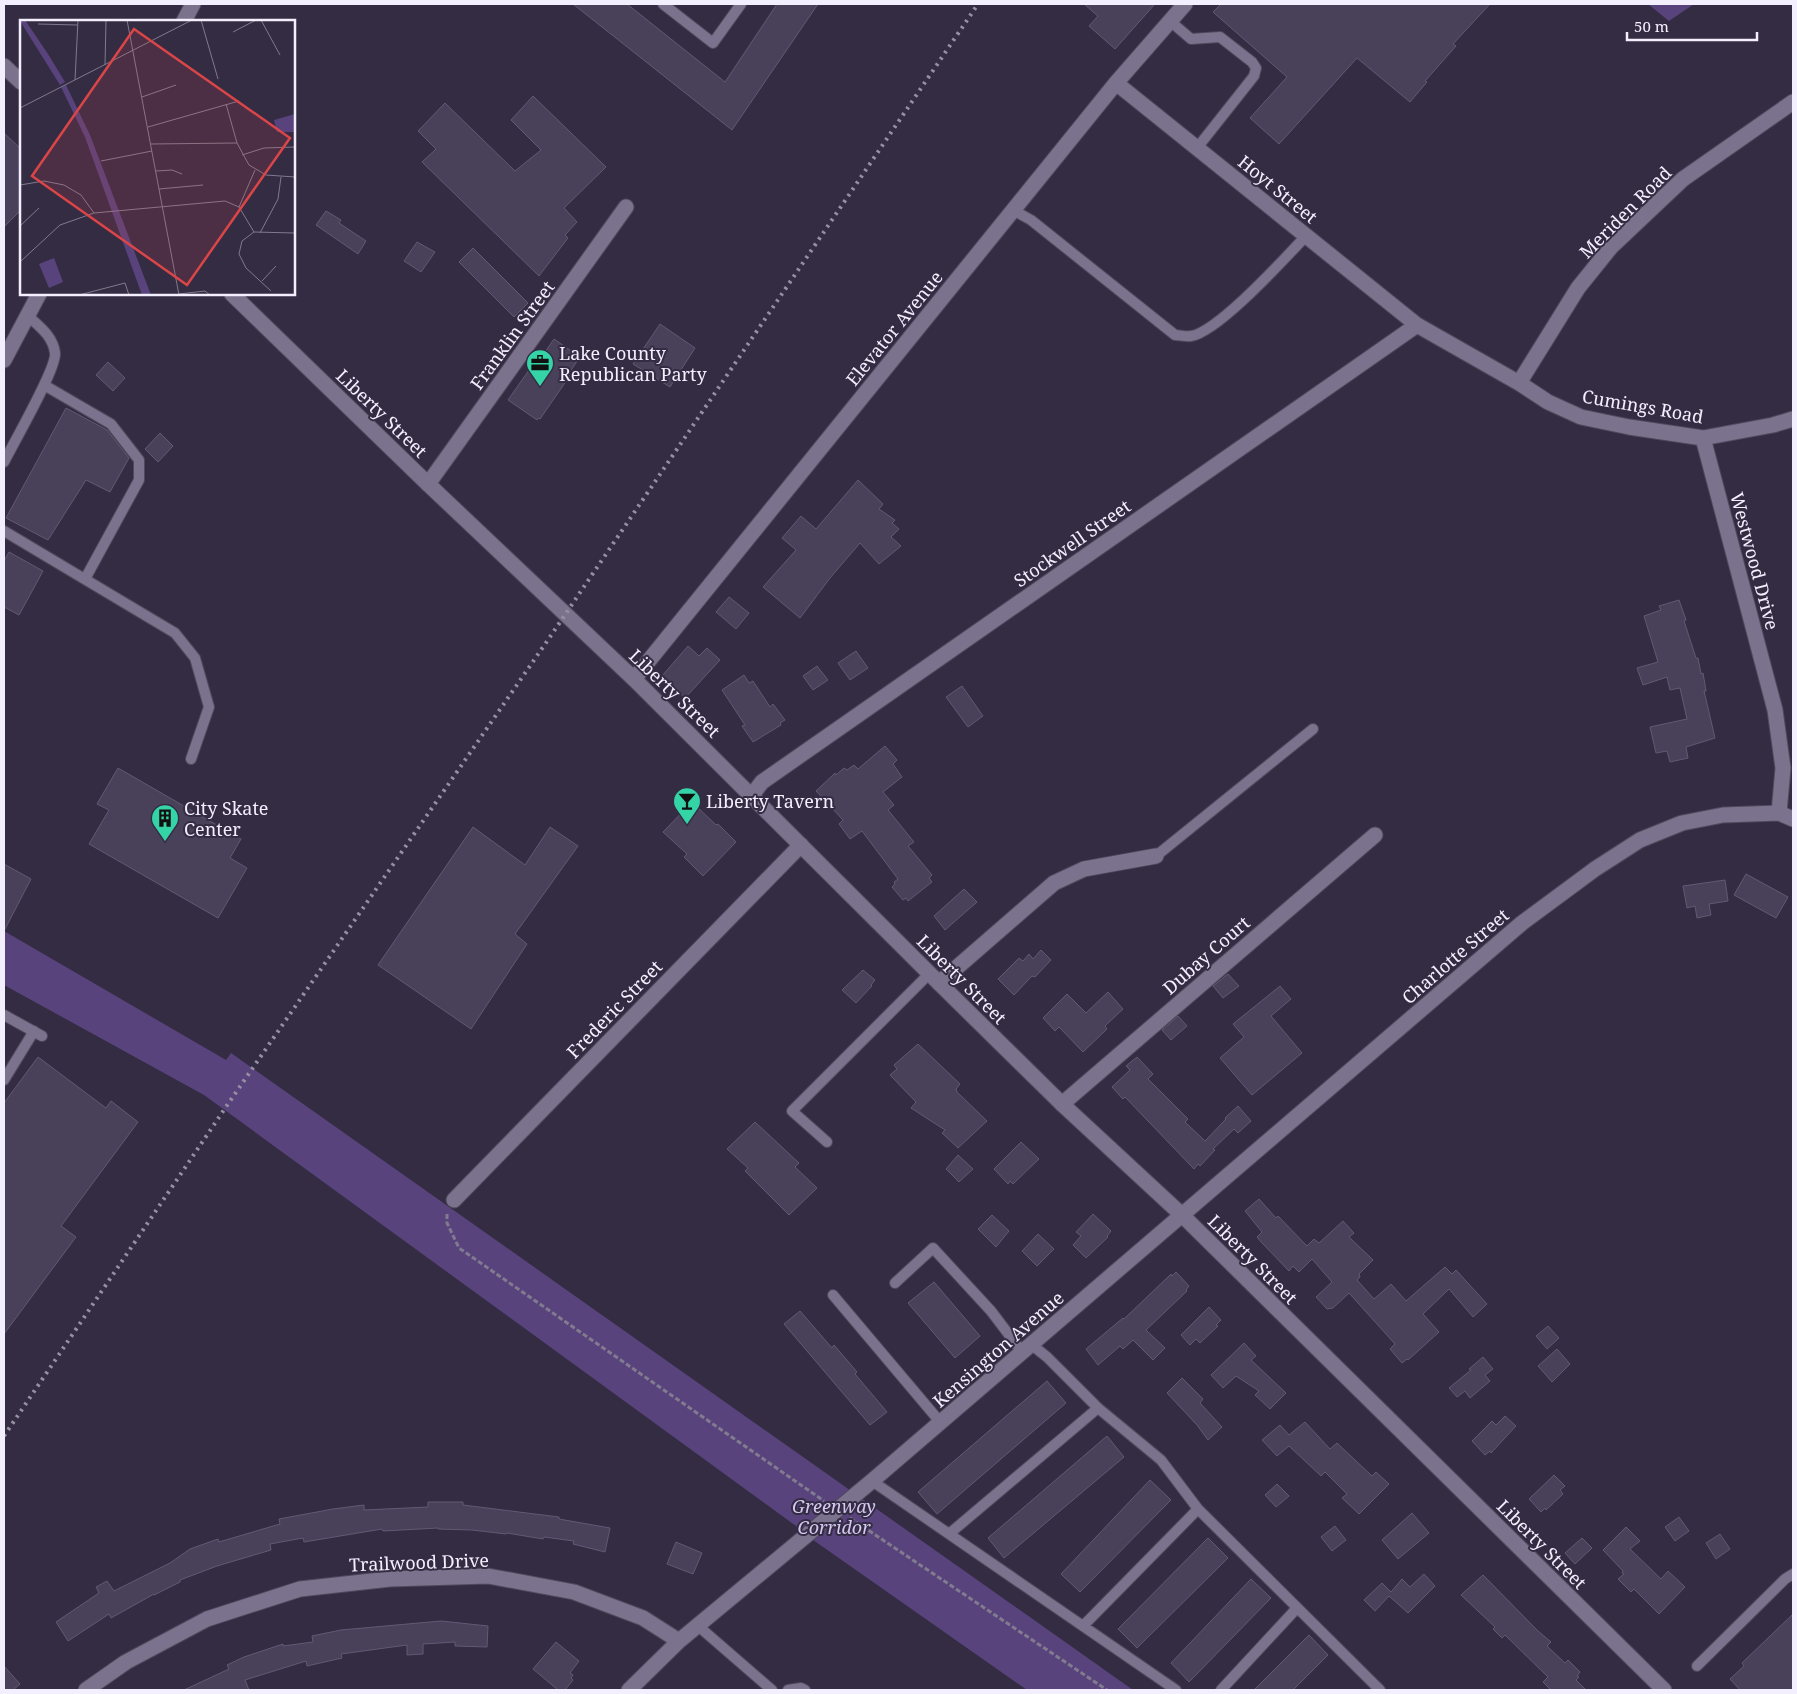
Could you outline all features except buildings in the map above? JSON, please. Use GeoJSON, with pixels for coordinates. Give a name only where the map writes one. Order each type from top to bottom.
{"type":"FeatureCollection","features":[{"type":"Feature","properties":{"kind":"street"},"geometry":{"type":"LineString","coordinates":[[185,20],[194,4]]}},
{"type":"Feature","properties":{"kind":"street","name":"Elevator Avenue"},"geometry":{"type":"LineString","coordinates":[[634,679],[1116,83],[1185,4]]}},
{"type":"Feature","properties":{"kind":"street"},"geometry":{"type":"LineString","coordinates":[[4,66],[20,81]]}},
{"type":"Feature","properties":{"kind":"street","name":"Hoyt Street"},"geometry":{"type":"LineString","coordinates":[[1116,83],[1417,325]]}},
{"type":"Feature","properties":{"kind":"street","name":"Meriden Road"},"geometry":{"type":"LineString","coordinates":[[1519,383],[1578,288],[1611,247],[1683,180],[1793,102]]}},
{"type":"Feature","properties":{"kind":"street","name":"Franklin Street"},"geometry":{"type":"LineString","coordinates":[[428,484],[626,207]]}},
{"type":"Feature","properties":{"kind":"street"},"geometry":{"type":"LineString","coordinates":[[4,360],[38,295]]}},
{"type":"Feature","properties":{"kind":"street","name":"Liberty Street"},"geometry":{"type":"LineString","coordinates":[[233,295],[428,484],[634,679],[1062,1104],[1183,1216],[1664,1690]]}},
{"type":"Feature","properties":{"kind":"street","name":"Cumings Road"},"geometry":{"type":"LineString","coordinates":[[1417,325],[1519,383],[1548,402],[1581,417],[1629,427],[1703,438],[1773,425],[1793,419]]}},
{"type":"Feature","properties":{"kind":"street","name":"Stockwell Street"},"geometry":{"type":"LineString","coordinates":[[752,795],[762,782],[1417,325]]}},
{"type":"Feature","properties":{"kind":"street","name":"Westwood Drive"},"geometry":{"type":"LineString","coordinates":[[1703,438],[1775,710],[1783,768],[1779,812]]}},
{"type":"Feature","properties":{"kind":"street","name":"Charlotte Street"},"geometry":{"type":"LineString","coordinates":[[1183,1216],[1522,923],[1595,869],[1640,840],[1682,823],[1723,815],[1779,812],[1793,819]]}},
{"type":"Feature","properties":{"kind":"street","name":"Dubay Court"},"geometry":{"type":"LineString","coordinates":[[1062,1104],[1375,835]]}},
{"type":"Feature","properties":{"kind":"street","name":"Frederic Street"},"geometry":{"type":"LineString","coordinates":[[454,1200],[801,845]]}},
{"type":"Feature","properties":{"kind":"street"},"geometry":{"type":"LineString","coordinates":[[934,978],[1054,883],[1084,869],[1156,856]]}},
{"type":"Feature","properties":{"kind":"street","name":"Kensington Avenue"},"geometry":{"type":"LineString","coordinates":[[837,1509],[1183,1216]]}},
{"type":"Feature","properties":{"kind":"street"},"geometry":{"type":"LineString","coordinates":[[630,1690],[697,1625],[837,1509]]}},
{"type":"Feature","properties":{"kind":"street","name":"Trailwood Drive"},"geometry":{"type":"LineString","coordinates":[[86,1690],[126,1662],[207,1619],[300,1589],[390,1579],[488,1576],[574,1592],[643,1618],[679,1641]]}},
{"type":"Feature","properties":{"kind":"lane"},"geometry":{"type":"LineString","coordinates":[[663,4],[713,44],[741,4]]}},
{"type":"Feature","properties":{"kind":"lane"},"geometry":{"type":"LineString","coordinates":[[1170,21],[1191,39],[1220,37],[1252,62],[1256,68],[1254,76],[1197,148]]}},
{"type":"Feature","properties":{"kind":"lane"},"geometry":{"type":"LineString","coordinates":[[1013,210],[1031,220],[1176,335],[1191,336],[1207,328],[1237,306],[1306,236]]}},
{"type":"Feature","properties":{"kind":"lane"},"geometry":{"type":"LineString","coordinates":[[4,462],[44,386],[55,354],[51,339],[28,316]]}},
{"type":"Feature","properties":{"kind":"lane"},"geometry":{"type":"LineString","coordinates":[[44,386],[111,424],[139,460],[139,480],[85,579]]}},
{"type":"Feature","properties":{"kind":"lane"},"geometry":{"type":"LineString","coordinates":[[4,532],[175,633],[194,658],[209,707],[191,759]]}},
{"type":"Feature","properties":{"kind":"lane"},"geometry":{"type":"LineString","coordinates":[[1156,856],[1313,729]]}},
{"type":"Feature","properties":{"kind":"lane"},"geometry":{"type":"LineString","coordinates":[[827,1142],[792,1111],[934,978]]}},
{"type":"Feature","properties":{"kind":"lane"},"geometry":{"type":"LineString","coordinates":[[4,1015],[38,1034],[4,1080]]}},
{"type":"Feature","properties":{"kind":"lane"},"geometry":{"type":"LineString","coordinates":[[894,1283],[933,1248],[1027,1349],[1047,1357],[1098,1408],[1161,1460],[1198,1509],[1380,1690]]}},
{"type":"Feature","properties":{"kind":"lane"},"geometry":{"type":"LineString","coordinates":[[833,1295],[941,1422]]}},
{"type":"Feature","properties":{"kind":"lane"},"geometry":{"type":"LineString","coordinates":[[949,1534],[1098,1408]]}},
{"type":"Feature","properties":{"kind":"lane"},"geometry":{"type":"LineString","coordinates":[[872,1481],[1176,1690]]}},
{"type":"Feature","properties":{"kind":"lane"},"geometry":{"type":"LineString","coordinates":[[1083,1626],[1198,1509]]}},
{"type":"Feature","properties":{"kind":"lane"},"geometry":{"type":"LineString","coordinates":[[1697,1666],[1785,1579],[1793,1574]]}},
{"type":"Feature","properties":{"kind":"lane"},"geometry":{"type":"LineString","coordinates":[[1222,1690],[1297,1608]]}},
{"type":"Feature","properties":{"kind":"lane"},"geometry":{"type":"LineString","coordinates":[[697,1625],[772,1690]]}},
{"type":"Feature","properties":{"kind":"lane"},"geometry":{"type":"LineString","coordinates":[[788,1690],[801,1688],[805,1690]]}},
{"type":"Feature","properties":{"kind":"path"},"geometry":{"type":"LineString","coordinates":[[454,1200],[448,1212],[447,1222],[460,1248],[837,1509],[1107,1690]]}},
{"type":"Feature","properties":{"kind":"green space"},"geometry":{"type":"Polygon","coordinates":[[[1648,4],[1694,4],[1669,21],[1648,4]]]}},
{"type":"Feature","properties":{"kind":"green space","name":"Greenway Corridor"},"geometry":{"type":"Polygon","coordinates":[[[4,931],[226,1060],[231,1053],[1133,1690],[1027,1690],[806,1535],[204,1095],[4,985],[4,931]]]}},
{"type":"Feature","properties":{"kind":"railway"},"geometry":{"type":"LineString","coordinates":[[4,1436],[230,1101],[552,634],[978,4]]}},
{"type":"Feature","properties":{"kind":"place","name":"Lake County Republican Party"},"geometry":{"type":"Point","coordinates":[540,387]}},
{"type":"Feature","properties":{"kind":"place","name":"Liberty Tavern"},"geometry":{"type":"Point","coordinates":[687,825]}},
{"type":"Feature","properties":{"kind":"place","name":"City Skate Center"},"geometry":{"type":"Point","coordinates":[165,842]}}]}
